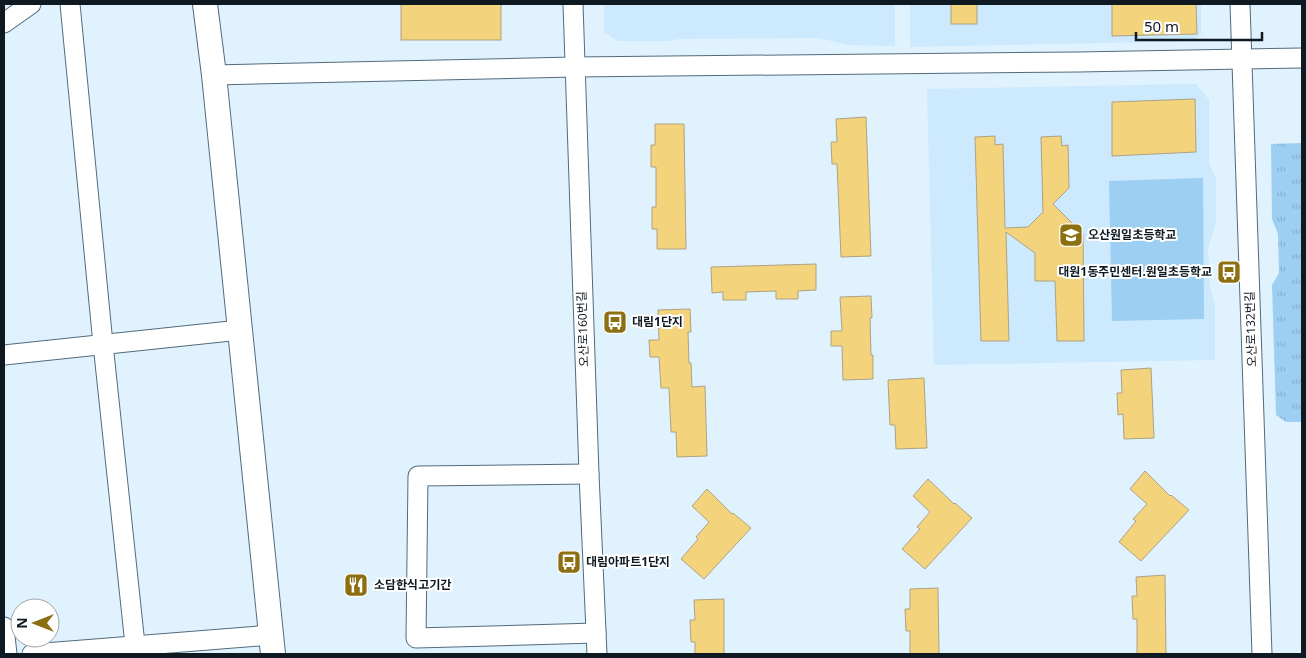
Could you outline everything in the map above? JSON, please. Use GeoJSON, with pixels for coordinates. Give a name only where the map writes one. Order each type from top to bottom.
{"type":"FeatureCollection","features":[{"type":"Feature","properties":{"kind":"street"},"geometry":{"type":"LineString","coordinates":[[4,23],[31,4]]}},
{"type":"Feature","properties":{"kind":"street"},"geometry":{"type":"LineString","coordinates":[[70,4],[135,650]]}},
{"type":"Feature","properties":{"kind":"street"},"geometry":{"type":"LineString","coordinates":[[32,654],[272,644],[205,4]]}},
{"type":"Feature","properties":{"kind":"street","name":"오산로160번길"},"geometry":{"type":"LineString","coordinates":[[573,4],[597,654]]}},
{"type":"Feature","properties":{"kind":"street","name":"오산로132번길"},"geometry":{"type":"LineString","coordinates":[[1240,4],[1262,654]]}},
{"type":"Feature","properties":{"kind":"street"},"geometry":{"type":"LineString","coordinates":[[214,76],[574,67],[1302,58]]}},
{"type":"Feature","properties":{"kind":"street"},"geometry":{"type":"LineString","coordinates":[[4,354],[240,330]]}},
{"type":"Feature","properties":{"kind":"street"},"geometry":{"type":"LineString","coordinates":[[589,474],[418,476],[416,638],[596,632]]}},
{"type":"Feature","properties":{"kind":"street"},"geometry":{"type":"LineString","coordinates":[[4,627],[7,654]]}},
{"type":"Feature","properties":{"kind":"shaded area"},"geometry":{"type":"Polygon","coordinates":[[[604,4],[895,4],[895,46],[848,45],[819,38],[617,41],[604,32],[604,4]]]}},
{"type":"Feature","properties":{"kind":"shaded area"},"geometry":{"type":"Polygon","coordinates":[[[910,4],[1201,4],[1201,34],[1194,41],[910,47],[910,4]]]}},
{"type":"Feature","properties":{"kind":"shaded area","name":"오산원일초등학교"},"geometry":{"type":"Polygon","coordinates":[[[1196,84],[1209,100],[1209,163],[1216,178],[1216,222],[1208,248],[1210,287],[1215,305],[1215,360],[934,365],[927,89],[1196,84]]]}},
{"type":"Feature","properties":{"kind":"green space"},"geometry":{"type":"Polygon","coordinates":[[[1302,143],[1302,422],[1286,422],[1276,415],[1272,285],[1279,273],[1278,234],[1272,219],[1271,144],[1302,143]]]}},
{"type":"Feature","properties":{"kind":"green space"},"geometry":{"type":"Polygon","coordinates":[[[1203,178],[1204,319],[1112,321],[1109,181],[1203,178]]]}},
{"type":"Feature","properties":{"kind":"building"},"geometry":{"type":"Polygon","coordinates":[[[401,4],[501,4],[501,40],[401,40],[401,4]]]}},
{"type":"Feature","properties":{"kind":"building"},"geometry":{"type":"Polygon","coordinates":[[[951,4],[977,4],[977,24],[951,24],[951,4]]]}},
{"type":"Feature","properties":{"kind":"building"},"geometry":{"type":"Polygon","coordinates":[[[1112,4],[1196,4],[1197,34],[1112,36],[1112,4]]]}},
{"type":"Feature","properties":{"kind":"building"},"geometry":{"type":"Polygon","coordinates":[[[1195,99],[1196,152],[1112,156],[1112,102],[1195,99]]]}},
{"type":"Feature","properties":{"kind":"building"},"geometry":{"type":"Polygon","coordinates":[[[866,117],[871,256],[841,257],[837,164],[832,164],[831,142],[837,142],[836,119],[866,117]]]}},
{"type":"Feature","properties":{"kind":"building"},"geometry":{"type":"Polygon","coordinates":[[[655,124],[684,124],[686,249],[657,249],[657,229],[652,229],[652,207],[656,207],[656,167],[651,167],[651,145],[655,145],[655,124]]]}},
{"type":"Feature","properties":{"kind":"building"},"geometry":{"type":"Polygon","coordinates":[[[995,136],[995,145],[1003,144],[1005,228],[1028,227],[1043,212],[1041,137],[1061,136],[1062,146],[1068,145],[1069,188],[1053,204],[1083,234],[1084,341],[1057,341],[1055,281],[1035,281],[1035,253],[1006,232],[1009,341],[981,341],[975,137],[995,136]]]}},
{"type":"Feature","properties":{"kind":"building"},"geometry":{"type":"Polygon","coordinates":[[[816,264],[816,290],[798,291],[798,299],[776,299],[776,291],[746,292],[746,300],[723,300],[723,292],[712,293],[711,267],[816,264]]]}},
{"type":"Feature","properties":{"kind":"building"},"geometry":{"type":"Polygon","coordinates":[[[871,296],[872,318],[870,318],[873,379],[843,380],[842,346],[831,346],[831,331],[842,331],[840,297],[871,296]]]}},
{"type":"Feature","properties":{"kind":"building"},"geometry":{"type":"Polygon","coordinates":[[[690,309],[691,332],[688,332],[689,363],[691,363],[692,387],[705,386],[707,456],[677,457],[676,432],[671,432],[669,388],[661,388],[659,357],[650,357],[649,340],[659,340],[658,310],[690,309]]]}},
{"type":"Feature","properties":{"kind":"building"},"geometry":{"type":"Polygon","coordinates":[[[1151,368],[1154,438],[1124,439],[1123,414],[1118,415],[1117,393],[1122,393],[1121,370],[1151,368]]]}},
{"type":"Feature","properties":{"kind":"building"},"geometry":{"type":"Polygon","coordinates":[[[924,378],[927,448],[896,449],[895,425],[890,425],[888,380],[924,378]]]}},
{"type":"Feature","properties":{"kind":"building"},"geometry":{"type":"Polygon","coordinates":[[[1145,471],[1170,496],[1189,510],[1141,561],[1119,542],[1136,521],[1133,519],[1147,504],[1130,489],[1145,471]]]}},
{"type":"Feature","properties":{"kind":"building"},"geometry":{"type":"Polygon","coordinates":[[[928,479],[972,518],[925,569],[902,549],[920,529],[917,527],[930,512],[913,496],[928,479]]]}},
{"type":"Feature","properties":{"kind":"building"},"geometry":{"type":"Polygon","coordinates":[[[707,489],[732,514],[751,528],[704,579],[681,559],[709,522],[692,506],[707,489]]]}},
{"type":"Feature","properties":{"kind":"building"},"geometry":{"type":"Polygon","coordinates":[[[1165,575],[1166,654],[1137,654],[1137,619],[1133,619],[1132,596],[1137,596],[1136,577],[1165,575]]]}},
{"type":"Feature","properties":{"kind":"building"},"geometry":{"type":"Polygon","coordinates":[[[938,588],[939,654],[910,654],[910,631],[906,631],[905,609],[910,609],[910,589],[938,588]]]}},
{"type":"Feature","properties":{"kind":"building"},"geometry":{"type":"Polygon","coordinates":[[[724,599],[724,654],[695,654],[695,642],[691,642],[690,620],[695,620],[694,600],[724,599]]]}},
{"type":"Feature","properties":{"kind":"place","name":"오산원일초등학교"},"geometry":{"type":"Point","coordinates":[1071,235]}},
{"type":"Feature","properties":{"kind":"place","name":"대원1동주민센터.원일초등학교"},"geometry":{"type":"Point","coordinates":[1229,272]}},
{"type":"Feature","properties":{"kind":"place","name":"대림1단지"},"geometry":{"type":"Point","coordinates":[615,322]}},
{"type":"Feature","properties":{"kind":"place","name":"대림아파트1단지"},"geometry":{"type":"Point","coordinates":[569,562]}},
{"type":"Feature","properties":{"kind":"place","name":"소담한식고기간"},"geometry":{"type":"Point","coordinates":[356,585]}}]}
